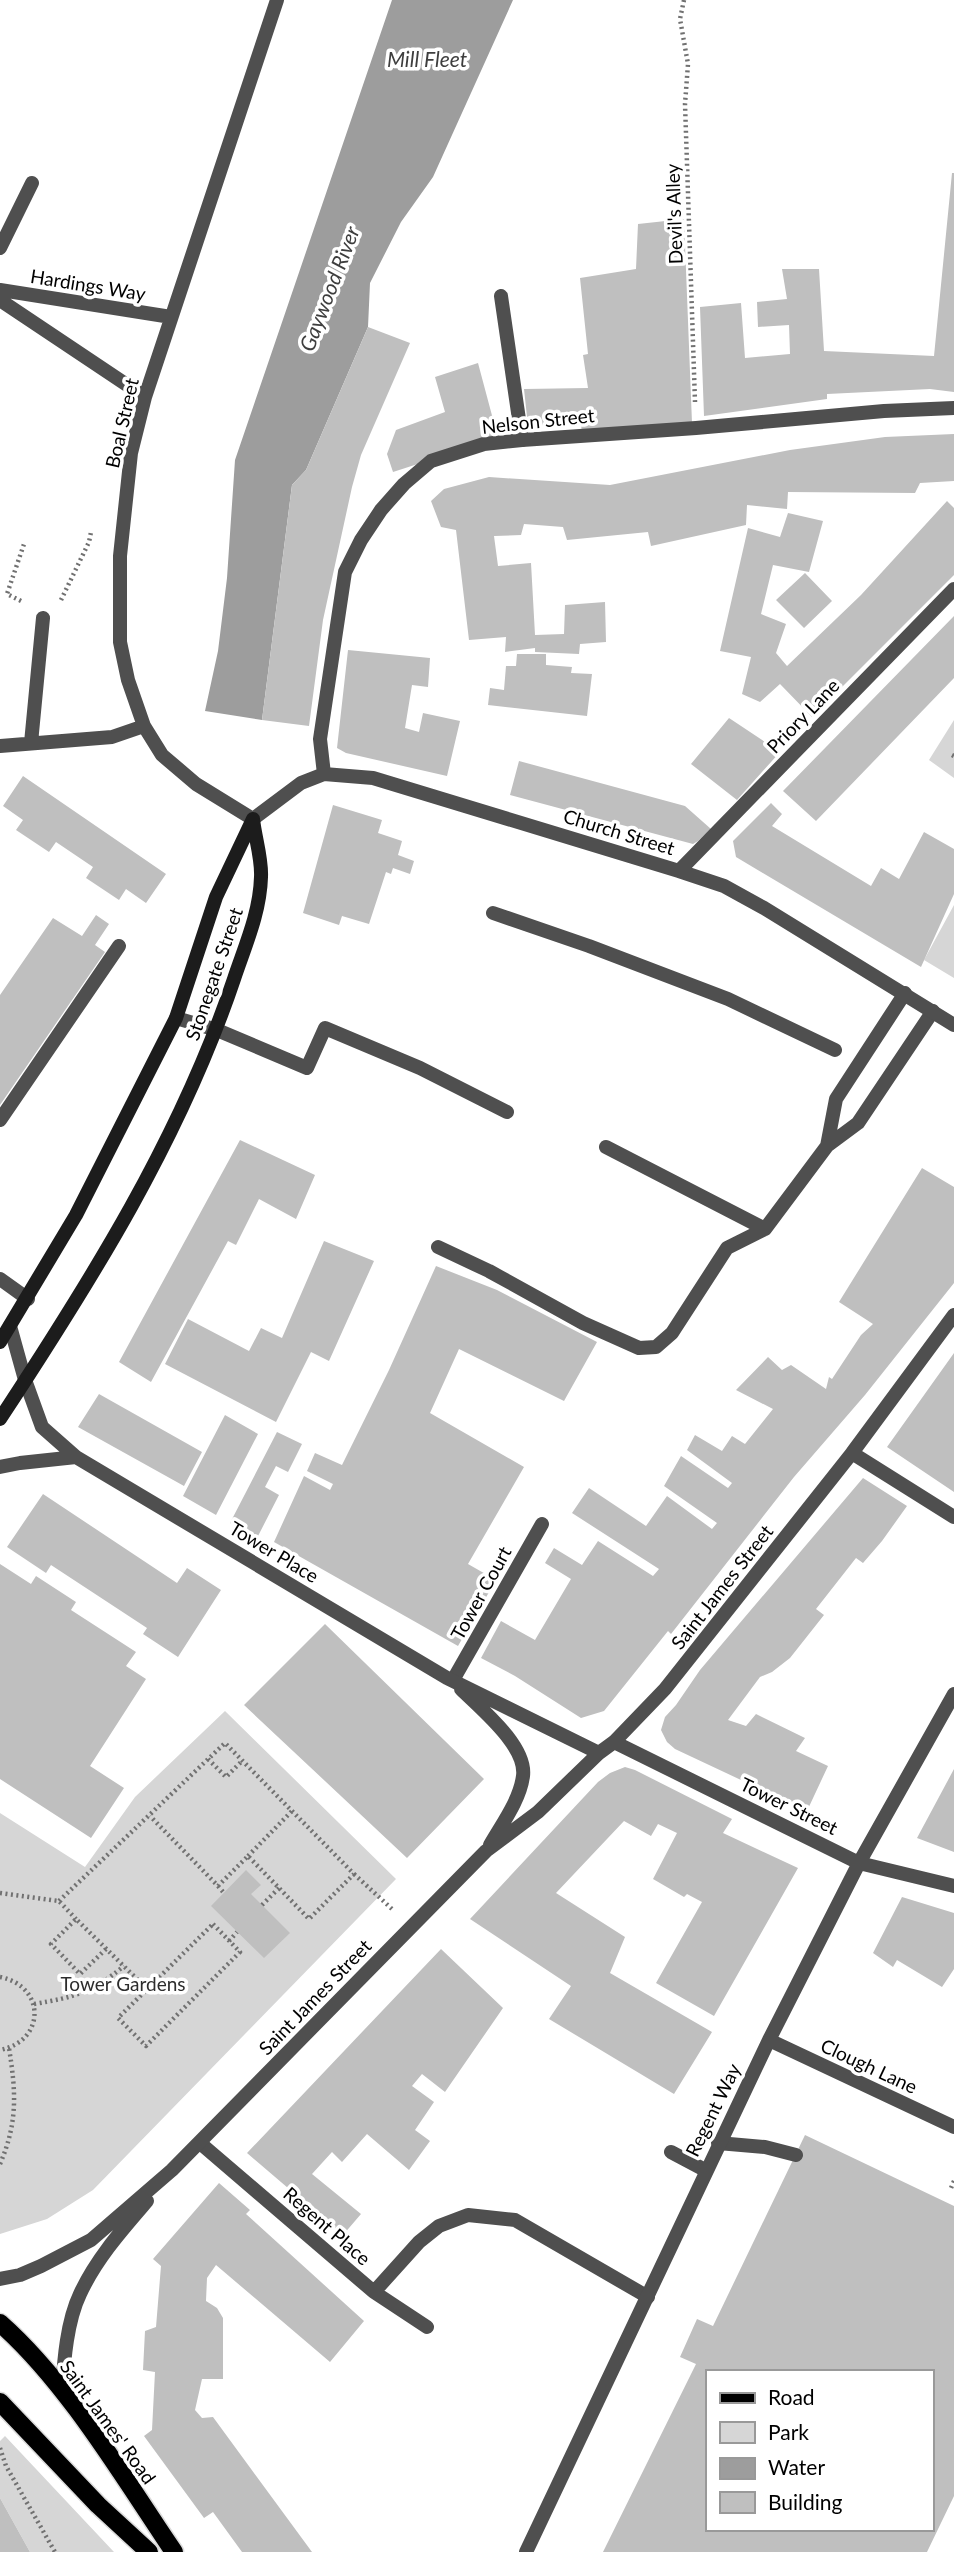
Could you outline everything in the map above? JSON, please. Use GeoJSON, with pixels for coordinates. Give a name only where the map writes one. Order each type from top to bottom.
{"type":"FeatureCollection","features":[{"type":"Feature","properties":{"kind":"main road","name":"Saint James' Road"},"geometry":{"type":"LineString","coordinates":[[0,2323],[30,2352],[62,2390],[174,2552]]}},
{"type":"Feature","properties":{"kind":"main road"},"geometry":{"type":"LineString","coordinates":[[0,2402],[98,2505],[149,2552]]}},
{"type":"Feature","properties":{"kind":"street","name":"Boal Street"},"geometry":{"type":"LineString","coordinates":[[253,819],[196,784],[162,755],[144,726],[128,680],[120,642],[120,556],[131,453],[145,397],[277,0]]}},
{"type":"Feature","properties":{"kind":"street"},"geometry":{"type":"LineString","coordinates":[[0,248],[32,183]]}},
{"type":"Feature","properties":{"kind":"street","name":"Hardings Way"},"geometry":{"type":"LineString","coordinates":[[0,290],[171,317]]}},
{"type":"Feature","properties":{"kind":"street"},"geometry":{"type":"LineString","coordinates":[[501,296],[522,440]]}},
{"type":"Feature","properties":{"kind":"street","name":"Hardings Way"},"geometry":{"type":"LineString","coordinates":[[0,300],[145,397]]}},
{"type":"Feature","properties":{"kind":"street","name":"Nelson Street"},"geometry":{"type":"LineString","coordinates":[[324,774],[320,739],[345,572],[361,540],[388,501],[431,461],[484,444],[522,440],[884,411],[954,408]]}},
{"type":"Feature","properties":{"kind":"street","name":"Priory Lane"},"geometry":{"type":"LineString","coordinates":[[679,871],[954,589]]}},
{"type":"Feature","properties":{"kind":"street"},"geometry":{"type":"LineString","coordinates":[[31,743],[43,618]]}},
{"type":"Feature","properties":{"kind":"street"},"geometry":{"type":"LineString","coordinates":[[0,746],[112,737],[144,726]]}},
{"type":"Feature","properties":{"kind":"street"},"geometry":{"type":"LineString","coordinates":[[253,819],[301,783],[324,774]]}},
{"type":"Feature","properties":{"kind":"street","name":"Church Street"},"geometry":{"type":"LineString","coordinates":[[324,774],[373,778],[724,886],[954,1025]]}},
{"type":"Feature","properties":{"kind":"street","name":"Stonegate Street"},"geometry":{"type":"LineString","coordinates":[[0,1342],[76,1215],[176,1018],[216,897],[253,819]]}},
{"type":"Feature","properties":{"kind":"street","name":"Stonegate Street"},"geometry":{"type":"LineString","coordinates":[[0,1419],[131,1210],[178,1120],[216,1030],[258,907],[261,874],[253,819]]}},
{"type":"Feature","properties":{"kind":"street"},"geometry":{"type":"LineString","coordinates":[[493,913],[728,999],[835,1050]]}},
{"type":"Feature","properties":{"kind":"street"},"geometry":{"type":"LineString","coordinates":[[0,1120],[119,946]]}},
{"type":"Feature","properties":{"kind":"street"},"geometry":{"type":"LineString","coordinates":[[827,1146],[836,1099],[905,993]]}},
{"type":"Feature","properties":{"kind":"street"},"geometry":{"type":"LineString","coordinates":[[438,1247],[489,1271],[583,1323],[639,1348],[656,1347],[672,1333],[727,1248],[765,1229],[827,1146],[858,1123],[933,1011]]}},
{"type":"Feature","properties":{"kind":"street"},"geometry":{"type":"LineString","coordinates":[[176,1018],[216,1030],[307,1068],[325,1028],[420,1068],[507,1112]]}},
{"type":"Feature","properties":{"kind":"street"},"geometry":{"type":"LineString","coordinates":[[606,1147],[765,1229]]}},
{"type":"Feature","properties":{"kind":"street"},"geometry":{"type":"LineString","coordinates":[[0,1279],[28,1299]]}},
{"type":"Feature","properties":{"kind":"street","name":"Saint James Street"},"geometry":{"type":"LineString","coordinates":[[0,2279],[20,2275],[41,2266],[91,2240],[172,2170],[486,1851],[538,1812],[614,1742],[665,1689],[852,1453],[954,1315]]}},
{"type":"Feature","properties":{"kind":"street","name":"Tower Place"},"geometry":{"type":"LineString","coordinates":[[10,1326],[42,1427],[76,1457],[453,1680],[599,1753]]}},
{"type":"Feature","properties":{"kind":"street"},"geometry":{"type":"LineString","coordinates":[[852,1453],[954,1517]]}},
{"type":"Feature","properties":{"kind":"street"},"geometry":{"type":"LineString","coordinates":[[0,1467],[76,1457]]}},
{"type":"Feature","properties":{"kind":"street","name":"Tower Court"},"geometry":{"type":"LineString","coordinates":[[453,1680],[542,1524]]}},
{"type":"Feature","properties":{"kind":"street","name":"Tower Place"},"geometry":{"type":"LineString","coordinates":[[453,1680],[511,1741],[520,1757],[523,1775]]}},
{"type":"Feature","properties":{"kind":"street","name":"Regent Way"},"geometry":{"type":"LineString","coordinates":[[526,2552],[769,2040],[859,1863],[954,1694]]}},
{"type":"Feature","properties":{"kind":"street","name":"Tower Street"},"geometry":{"type":"LineString","coordinates":[[614,1742],[859,1863],[954,1886]]}},
{"type":"Feature","properties":{"kind":"street","name":"Saint James Street"},"geometry":{"type":"LineString","coordinates":[[486,1851],[513,1804],[523,1775]]}},
{"type":"Feature","properties":{"kind":"street","name":"Clough Lane"},"geometry":{"type":"LineString","coordinates":[[769,2040],[954,2127]]}},
{"type":"Feature","properties":{"kind":"street","name":"Regent Place"},"geometry":{"type":"LineString","coordinates":[[200,2143],[374,2292],[419,2242],[439,2226],[468,2215],[514,2220],[648,2297]]}},
{"type":"Feature","properties":{"kind":"street"},"geometry":{"type":"LineString","coordinates":[[718,2143],[765,2147],[796,2155]]}},
{"type":"Feature","properties":{"kind":"street"},"geometry":{"type":"LineString","coordinates":[[671,2152],[705,2170]]}},
{"type":"Feature","properties":{"kind":"street","name":"Saint James Street"},"geometry":{"type":"LineString","coordinates":[[62,2390],[64,2356],[78,2297],[104,2252],[172,2170]]}},
{"type":"Feature","properties":{"kind":"street"},"geometry":{"type":"LineString","coordinates":[[374,2292],[427,2327]]}},
{"type":"Feature","properties":{"kind":"path","name":"Devil's Alley"},"geometry":{"type":"LineString","coordinates":[[684,0],[680,19],[688,64],[685,103],[695,428]]}},
{"type":"Feature","properties":{"kind":"path"},"geometry":{"type":"LineString","coordinates":[[24,544],[7,594],[36,608],[43,618],[60,602],[89,542],[92,529]]}},
{"type":"Feature","properties":{"kind":"path"},"geometry":{"type":"LineString","coordinates":[[59,1901],[225,1743],[354,1874],[411,1926]]}},
{"type":"Feature","properties":{"kind":"path"},"geometry":{"type":"LineString","coordinates":[[208,1759],[226,1777],[242,1760]]}},
{"type":"Feature","properties":{"kind":"path"},"geometry":{"type":"LineString","coordinates":[[218,1886],[292,1811]]}},
{"type":"Feature","properties":{"kind":"path"},"geometry":{"type":"LineString","coordinates":[[150,1816],[224,1893]]}},
{"type":"Feature","properties":{"kind":"path"},"geometry":{"type":"LineString","coordinates":[[248,1856],[309,1919],[354,1874]]}},
{"type":"Feature","properties":{"kind":"path"},"geometry":{"type":"LineString","coordinates":[[262,1905],[279,1888]]}},
{"type":"Feature","properties":{"kind":"path"},"geometry":{"type":"LineString","coordinates":[[0,1893],[59,1901],[147,1989]]}},
{"type":"Feature","properties":{"kind":"path"},"geometry":{"type":"LineString","coordinates":[[76,1919],[51,1944],[70,1964],[80,1973],[106,1949]]}},
{"type":"Feature","properties":{"kind":"path"},"geometry":{"type":"LineString","coordinates":[[213,1924],[240,1952],[146,2046],[118,2018],[147,1989],[213,1924]]}},
{"type":"Feature","properties":{"kind":"path"},"geometry":{"type":"LineString","coordinates":[[229,1941],[237,1931]]}},
{"type":"Feature","properties":{"kind":"path"},"geometry":{"type":"LineString","coordinates":[[34,2004],[75,1997],[105,1981],[124,1966]]}},
{"type":"Feature","properties":{"kind":"path"},"geometry":{"type":"LineString","coordinates":[[0,1977],[21,1984],[34,2004],[33,2026],[27,2036],[9,2048],[0,2050]]}},
{"type":"Feature","properties":{"kind":"path"},"geometry":{"type":"LineString","coordinates":[[0,2164],[12,2130],[16,2105],[9,2048]]}},
{"type":"Feature","properties":{"kind":"path"},"geometry":{"type":"LineString","coordinates":[[954,2181],[951,2188],[954,2189]]}},
{"type":"Feature","properties":{"kind":"path"},"geometry":{"type":"LineString","coordinates":[[0,2448],[6,2466],[55,2552]]}},
{"type":"Feature","properties":{"kind":"green space"},"geometry":{"type":"Polygon","coordinates":[[[954,720],[954,778],[929,760],[954,720]]]}},
{"type":"Feature","properties":{"kind":"green space"},"geometry":{"type":"Polygon","coordinates":[[[954,905],[954,978],[924,960],[954,905]]]}},
{"type":"Feature","properties":{"kind":"green space","name":"Tower Gardens"},"geometry":{"type":"Polygon","coordinates":[[[225,1711],[396,1879],[93,2190],[47,2219],[0,2234],[0,1813],[85,1867],[135,1797],[225,1711]]]}},
{"type":"Feature","properties":{"kind":"green space"},"geometry":{"type":"Polygon","coordinates":[[[5,2436],[114,2552],[30,2552],[0,2498],[0,2441],[5,2436]]]}},
{"type":"Feature","properties":{"kind":"water","name":"Mill Fleet"},"geometry":{"type":"Polygon","coordinates":[[[392,0],[513,0],[433,177],[401,222],[370,283],[368,327],[306,470],[292,485],[262,720],[205,711],[218,651],[227,578],[235,460],[392,0]]]}},
{"type":"Feature","properties":{"kind":"building"},"geometry":{"type":"Polygon","coordinates":[[[952,173],[954,392],[930,389],[827,394],[827,399],[704,416],[700,307],[741,303],[745,358],[790,354],[789,325],[758,327],[757,302],[787,299],[782,269],[819,269],[824,351],[934,356],[952,173]]]}},
{"type":"Feature","properties":{"kind":"building"},"geometry":{"type":"Polygon","coordinates":[[[684,219],[692,423],[582,434],[581,424],[528,426],[524,389],[588,388],[583,355],[588,354],[580,278],[636,269],[638,224],[684,219]]]}},
{"type":"Feature","properties":{"kind":"building"},"geometry":{"type":"Polygon","coordinates":[[[368,327],[410,343],[361,455],[352,487],[323,620],[309,726],[262,720],[292,485],[306,470],[368,327]]]}},
{"type":"Feature","properties":{"kind":"building"},"geometry":{"type":"Polygon","coordinates":[[[478,363],[498,438],[393,472],[387,454],[396,430],[445,412],[435,377],[478,363]]]}},
{"type":"Feature","properties":{"kind":"building"},"geometry":{"type":"Polygon","coordinates":[[[954,434],[954,481],[920,483],[915,493],[788,492],[787,509],[747,505],[746,525],[651,546],[648,532],[567,540],[563,527],[524,524],[521,535],[494,536],[498,566],[531,563],[535,635],[564,634],[565,605],[605,602],[606,642],[580,644],[579,654],[535,652],[535,648],[505,652],[506,637],[469,640],[456,530],[441,527],[431,501],[444,489],[489,477],[610,485],[790,450],[885,437],[954,434]]]}},
{"type":"Feature","properties":{"kind":"building"},"geometry":{"type":"Polygon","coordinates":[[[947,501],[954,508],[954,575],[812,717],[780,684],[760,702],[742,694],[751,657],[720,651],[748,528],[780,537],[788,513],[823,521],[809,572],[773,565],[761,614],[786,624],[776,653],[787,666],[861,595],[947,501]]]}},
{"type":"Feature","properties":{"kind":"building"},"geometry":{"type":"Polygon","coordinates":[[[805,573],[832,601],[804,628],[776,600],[805,573]]]}},
{"type":"Feature","properties":{"kind":"building"},"geometry":{"type":"Polygon","coordinates":[[[954,616],[954,678],[816,821],[783,791],[954,616]]]}},
{"type":"Feature","properties":{"kind":"building"},"geometry":{"type":"Polygon","coordinates":[[[348,650],[430,658],[428,687],[412,685],[405,728],[419,732],[423,713],[460,721],[447,776],[346,753],[337,748],[348,650]]]}},
{"type":"Feature","properties":{"kind":"building"},"geometry":{"type":"Polygon","coordinates":[[[517,654],[546,654],[546,665],[572,667],[571,673],[592,674],[587,716],[488,705],[490,688],[504,690],[506,666],[516,666],[517,654]]]}},
{"type":"Feature","properties":{"kind":"building"},"geometry":{"type":"Polygon","coordinates":[[[729,718],[780,752],[737,800],[691,764],[729,718]]]}},
{"type":"Feature","properties":{"kind":"building"},"geometry":{"type":"Polygon","coordinates":[[[519,761],[685,806],[711,829],[693,844],[510,795],[519,761]]]}},
{"type":"Feature","properties":{"kind":"building"},"geometry":{"type":"Polygon","coordinates":[[[23,776],[166,874],[146,903],[126,889],[119,900],[86,878],[93,867],[56,842],[49,852],[16,830],[23,820],[3,806],[23,776]]]}},
{"type":"Feature","properties":{"kind":"building"},"geometry":{"type":"Polygon","coordinates":[[[771,803],[782,814],[772,826],[871,886],[881,868],[899,879],[924,832],[954,849],[954,894],[921,967],[736,857],[733,841],[771,803]]]}},
{"type":"Feature","properties":{"kind":"building"},"geometry":{"type":"Polygon","coordinates":[[[333,805],[382,820],[378,833],[402,841],[398,855],[414,861],[410,874],[393,868],[391,874],[386,872],[369,924],[342,916],[339,925],[303,913],[333,805]]]}},
{"type":"Feature","properties":{"kind":"building"},"geometry":{"type":"Polygon","coordinates":[[[96,915],[109,924],[95,945],[105,952],[0,1105],[0,995],[53,918],[82,936],[96,915]]]}},
{"type":"Feature","properties":{"kind":"building"},"geometry":{"type":"Polygon","coordinates":[[[240,1140],[315,1175],[296,1219],[259,1199],[236,1245],[228,1241],[151,1382],[119,1362],[240,1140]]]}},
{"type":"Feature","properties":{"kind":"building"},"geometry":{"type":"Polygon","coordinates":[[[922,1168],[954,1187],[954,1283],[865,1395],[794,1477],[671,1634],[668,1631],[604,1711],[581,1718],[481,1658],[501,1621],[535,1640],[571,1579],[545,1563],[554,1548],[582,1565],[598,1541],[653,1576],[659,1569],[572,1513],[589,1488],[646,1526],[667,1496],[712,1529],[717,1523],[664,1486],[681,1456],[728,1488],[732,1483],[687,1450],[695,1435],[722,1451],[732,1436],[745,1444],[773,1409],[736,1390],[768,1357],[782,1370],[791,1365],[826,1389],[829,1377],[832,1379],[861,1335],[873,1324],[839,1302],[922,1168]]]}},
{"type":"Feature","properties":{"kind":"building"},"geometry":{"type":"Polygon","coordinates":[[[324,1241],[374,1261],[329,1361],[311,1352],[276,1422],[165,1364],[188,1319],[249,1351],[261,1328],[282,1338],[324,1241]]]}},
{"type":"Feature","properties":{"kind":"building"},"geometry":{"type":"Polygon","coordinates":[[[436,1266],[497,1290],[597,1342],[564,1401],[459,1349],[430,1413],[524,1467],[468,1564],[496,1580],[458,1646],[274,1542],[304,1476],[330,1490],[333,1484],[307,1471],[315,1453],[342,1465],[436,1266]]]}},
{"type":"Feature","properties":{"kind":"building"},"geometry":{"type":"Polygon","coordinates":[[[954,1353],[954,1492],[887,1447],[954,1353]]]}},
{"type":"Feature","properties":{"kind":"building"},"geometry":{"type":"Polygon","coordinates":[[[99,1394],[202,1452],[184,1486],[78,1427],[99,1394]]]}},
{"type":"Feature","properties":{"kind":"building"},"geometry":{"type":"Polygon","coordinates":[[[225,1415],[258,1434],[216,1515],[183,1496],[225,1415]]]}},
{"type":"Feature","properties":{"kind":"building"},"geometry":{"type":"Polygon","coordinates":[[[277,1432],[302,1444],[288,1472],[276,1466],[265,1487],[279,1495],[257,1538],[230,1523],[277,1432]]]}},
{"type":"Feature","properties":{"kind":"building"},"geometry":{"type":"Polygon","coordinates":[[[863,1478],[907,1506],[863,1563],[856,1558],[816,1609],[824,1615],[790,1658],[772,1672],[760,1677],[728,1720],[746,1726],[756,1714],[805,1738],[796,1751],[828,1766],[807,1811],[675,1749],[667,1742],[661,1730],[665,1717],[700,1670],[863,1478]]]}},
{"type":"Feature","properties":{"kind":"building"},"geometry":{"type":"Polygon","coordinates":[[[43,1494],[177,1583],[187,1568],[221,1590],[178,1657],[143,1634],[147,1628],[51,1565],[46,1573],[7,1547],[43,1494]]]}},
{"type":"Feature","properties":{"kind":"building"},"geometry":{"type":"Polygon","coordinates":[[[0,1564],[31,1584],[36,1576],[76,1602],[71,1610],[136,1652],[126,1666],[146,1679],[90,1766],[124,1788],[91,1838],[0,1779],[0,1564]]]}},
{"type":"Feature","properties":{"kind":"building"},"geometry":{"type":"Polygon","coordinates":[[[325,1624],[484,1779],[407,1858],[244,1705],[325,1624]]]}},
{"type":"Feature","properties":{"kind":"building"},"geometry":{"type":"Polygon","coordinates":[[[625,1767],[732,1819],[723,1833],[798,1868],[714,2016],[656,1983],[702,1902],[687,1894],[684,1897],[653,1879],[677,1833],[658,1824],[651,1836],[624,1821],[556,1893],[625,1937],[610,1973],[712,2032],[674,2094],[549,2019],[571,1986],[470,1919],[598,1782],[625,1767]]]}},
{"type":"Feature","properties":{"kind":"building"},"geometry":{"type":"Polygon","coordinates":[[[954,1769],[954,1852],[917,1838],[954,1769]]]}},
{"type":"Feature","properties":{"kind":"building"},"geometry":{"type":"Polygon","coordinates":[[[246,1870],[261,1885],[251,1894],[290,1933],[264,1958],[211,1906],[246,1870]]]}},
{"type":"Feature","properties":{"kind":"building"},"geometry":{"type":"Polygon","coordinates":[[[902,1897],[954,1913],[954,1969],[942,1987],[897,1960],[893,1967],[873,1953],[902,1897]]]}},
{"type":"Feature","properties":{"kind":"building"},"geometry":{"type":"Polygon","coordinates":[[[441,1949],[503,2008],[445,2092],[422,2074],[412,2086],[434,2102],[415,2130],[430,2141],[409,2170],[367,2134],[342,2162],[332,2152],[312,2174],[361,2214],[343,2235],[247,2153],[441,1949]]]}},
{"type":"Feature","properties":{"kind":"building"},"geometry":{"type":"Polygon","coordinates":[[[805,2135],[954,2206],[954,2496],[927,2552],[603,2552],[696,2364],[680,2357],[697,2319],[713,2326],[805,2135]]]}},
{"type":"Feature","properties":{"kind":"building"},"geometry":{"type":"Polygon","coordinates":[[[219,2183],[250,2210],[246,2214],[364,2321],[330,2362],[216,2265],[207,2278],[206,2301],[217,2308],[223,2318],[223,2379],[202,2379],[195,2410],[202,2418],[213,2417],[312,2552],[242,2552],[213,2512],[204,2518],[144,2436],[152,2430],[155,2372],[143,2370],[145,2331],[156,2327],[161,2266],[153,2259],[219,2183]]]}},
{"type":"Feature","properties":{"kind":"building"},"geometry":{"type":"Polygon","coordinates":[[[0,2498],[30,2552],[0,2552],[0,2498]]]}},
{"type":"Feature","properties":{"kind":"water label","name":"Gaywood River"},"geometry":{"type":"Point","coordinates":[330,289]}}]}
